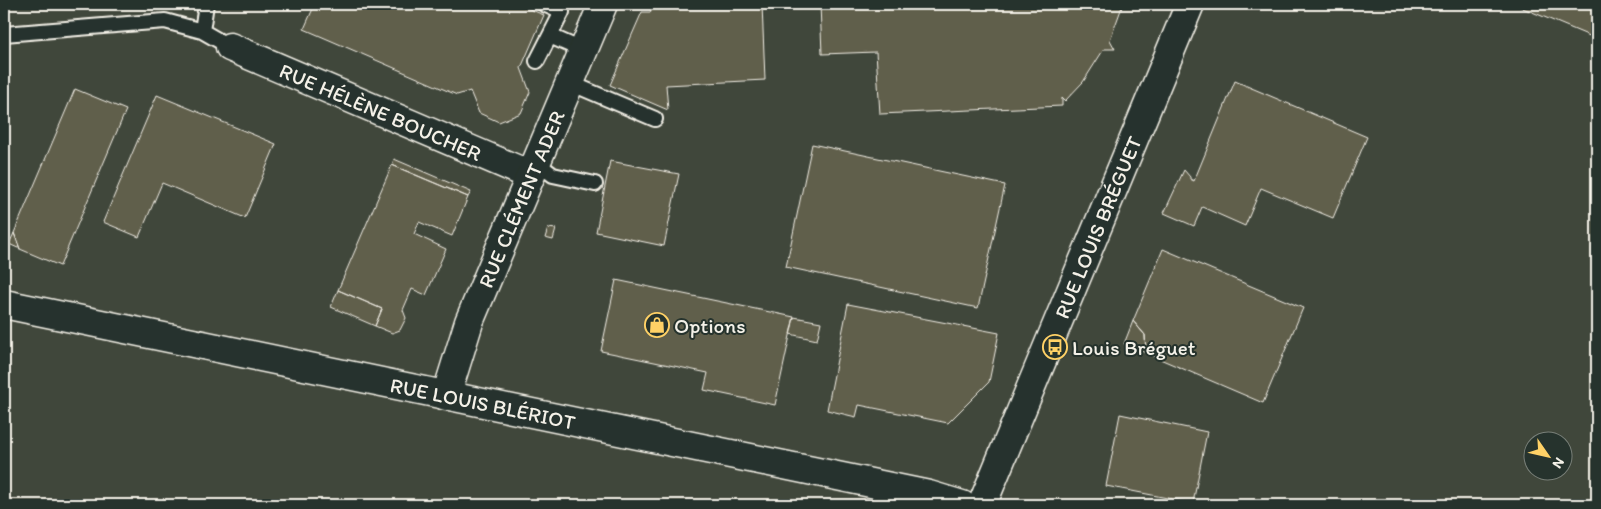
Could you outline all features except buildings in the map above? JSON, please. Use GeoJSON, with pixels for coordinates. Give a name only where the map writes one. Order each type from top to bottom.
{"type":"FeatureCollection","features":[{"type":"Feature","properties":{"kind":"street","name":"RUE CLÉMENT ADER"},"geometry":{"type":"LineString","coordinates":[[446,396],[469,322],[603,4]]}},
{"type":"Feature","properties":{"kind":"street","name":"RUE LOUIS BRÉGUET"},"geometry":{"type":"LineString","coordinates":[[982,505],[1190,4]]}},
{"type":"Feature","properties":{"kind":"street","name":"RUE HÉLÈNE BOUCHER"},"geometry":{"type":"LineString","coordinates":[[230,48],[534,169]]}},
{"type":"Feature","properties":{"kind":"street","name":"RUE LOUIS BLÉRIOT"},"geometry":{"type":"LineString","coordinates":[[4,304],[929,495],[962,505]]}},
{"type":"Feature","properties":{"kind":"lane"},"geometry":{"type":"LineString","coordinates":[[202,31],[206,4]]}},
{"type":"Feature","properties":{"kind":"lane"},"geometry":{"type":"LineString","coordinates":[[537,61],[562,12],[544,4]]}},
{"type":"Feature","properties":{"kind":"lane"},"geometry":{"type":"LineString","coordinates":[[4,34],[165,21],[202,31],[230,48]]}},
{"type":"Feature","properties":{"kind":"lane"},"geometry":{"type":"LineString","coordinates":[[550,36],[584,51]]}},
{"type":"Feature","properties":{"kind":"lane"},"geometry":{"type":"LineString","coordinates":[[570,84],[655,119]]}},
{"type":"Feature","properties":{"kind":"lane"},"geometry":{"type":"LineString","coordinates":[[534,169],[595,184]]}},
{"type":"Feature","properties":{"kind":"shaded area"},"geometry":{"type":"Polygon","coordinates":[[[4,4],[1597,4],[1597,505],[4,505],[4,4]]]}},
{"type":"Feature","properties":{"kind":"place","name":"Options"},"geometry":{"type":"Point","coordinates":[657,325]}},
{"type":"Feature","properties":{"kind":"place","name":"Louis Bréguet"},"geometry":{"type":"Point","coordinates":[1055,347]}}]}
